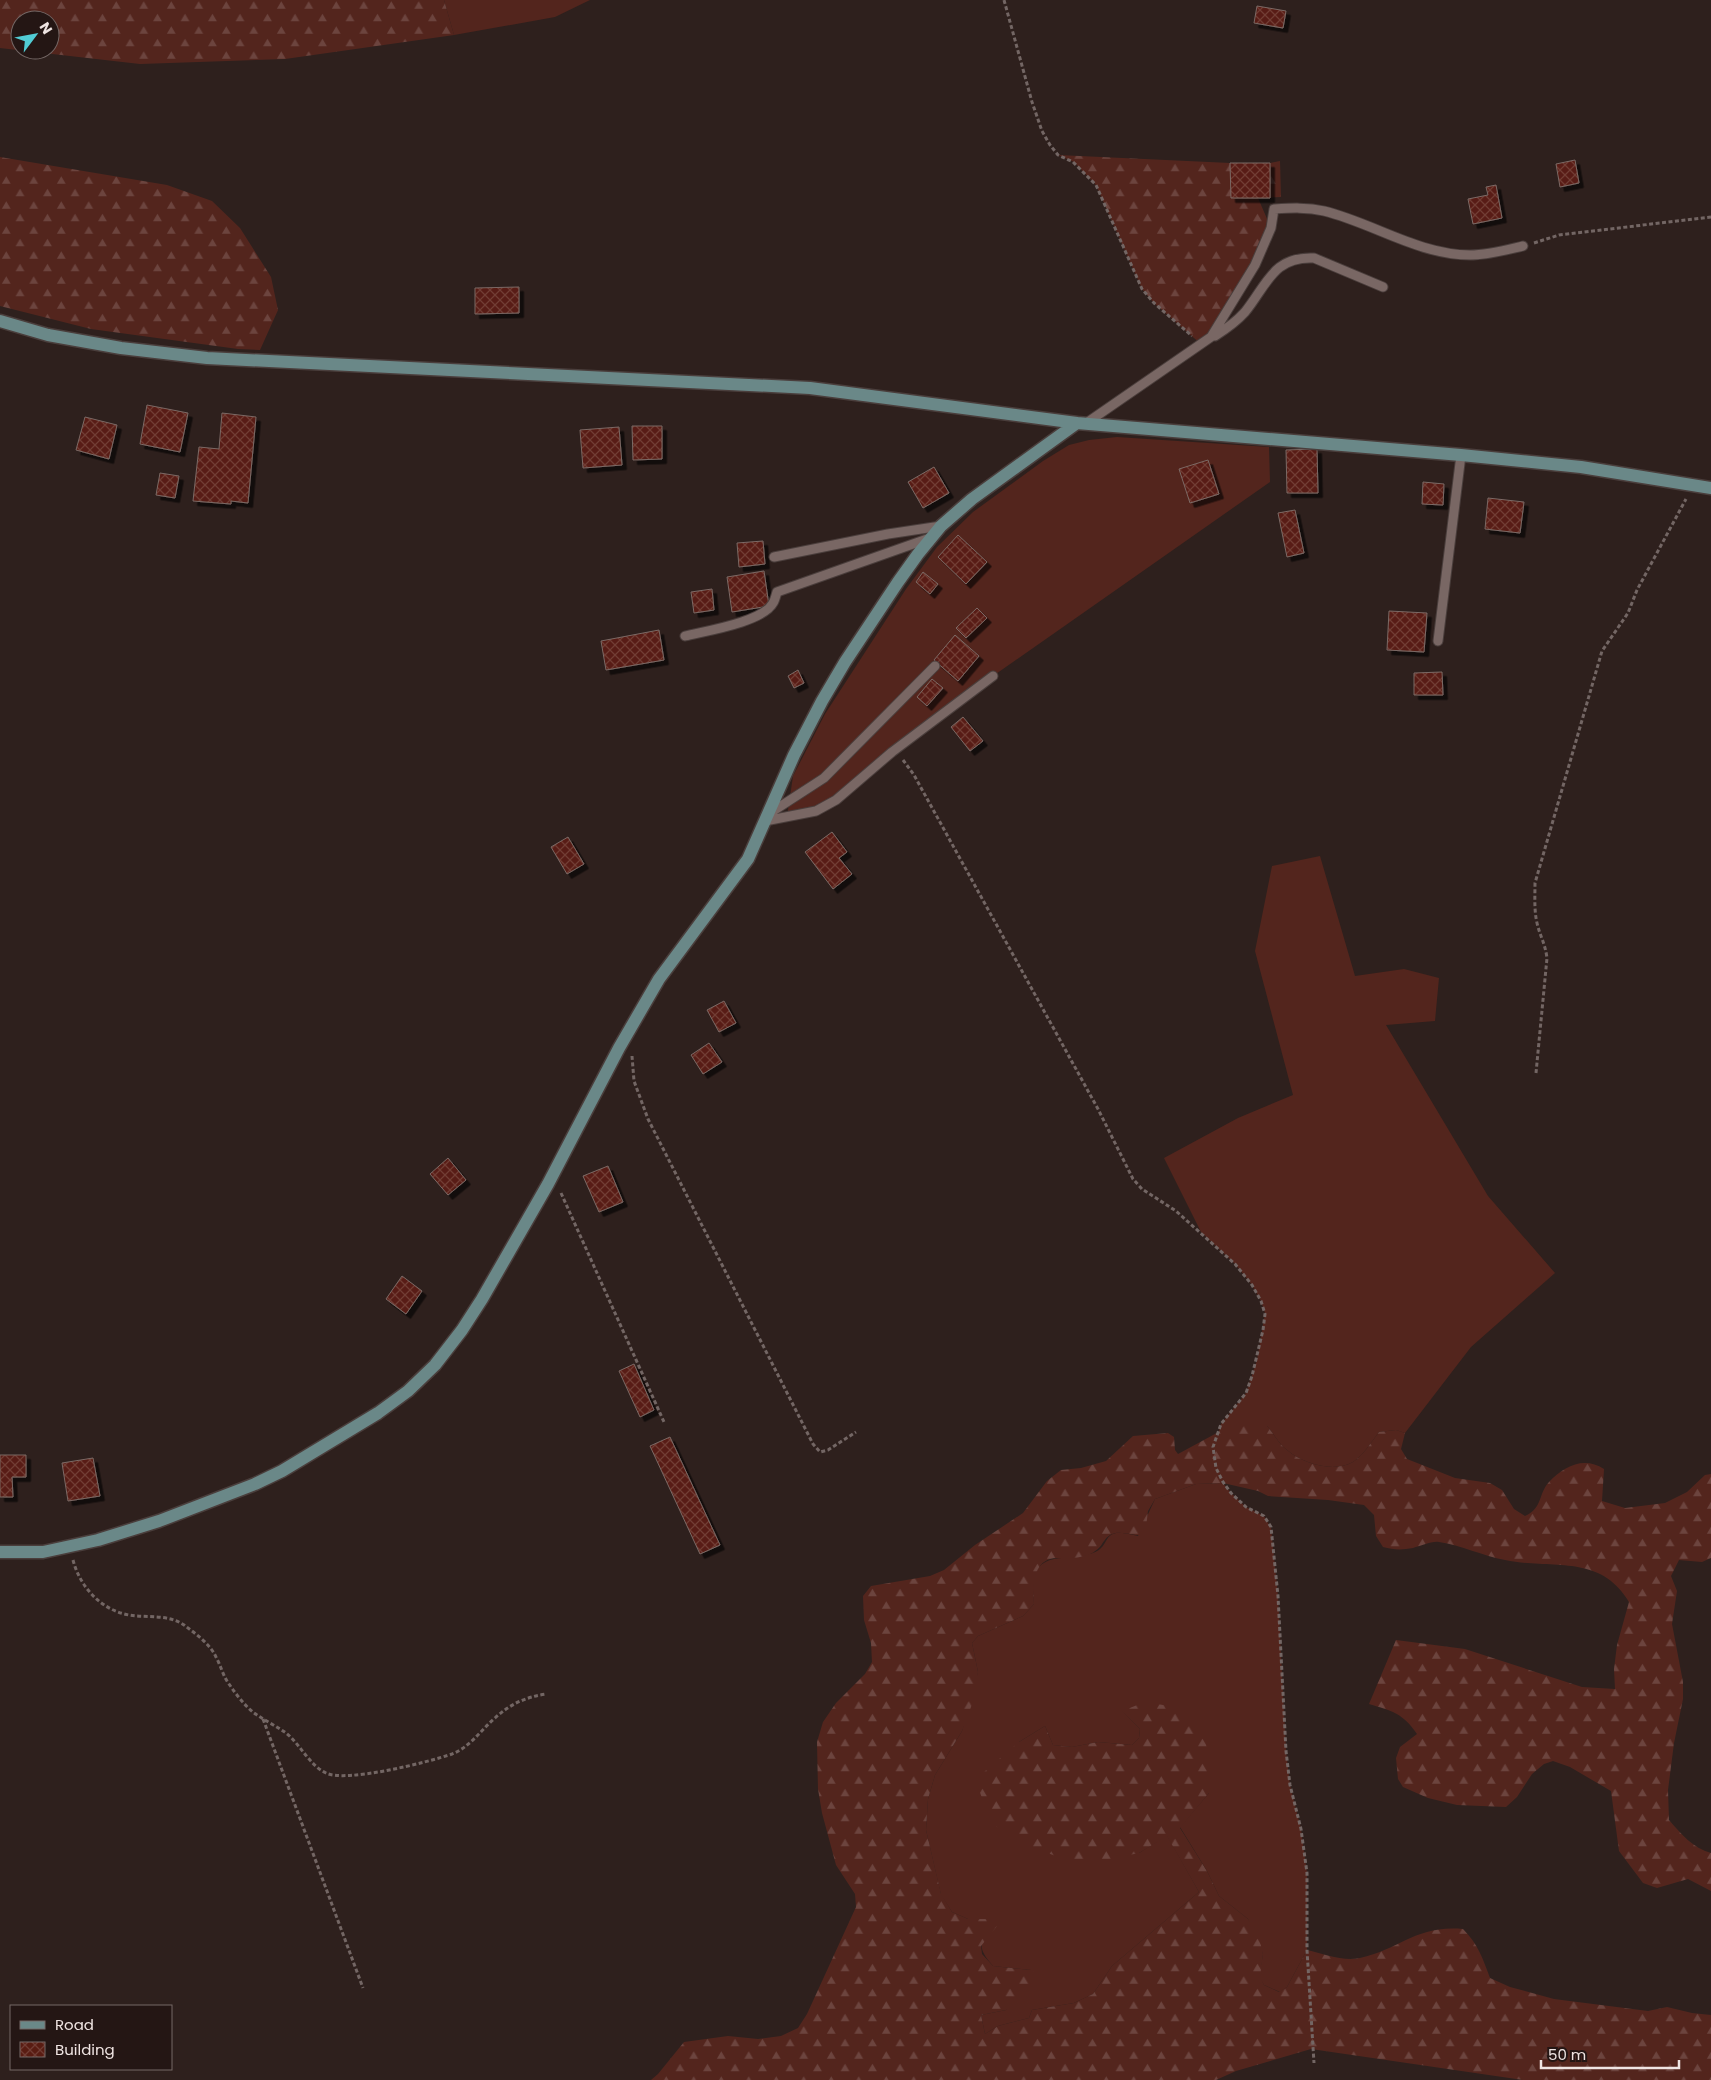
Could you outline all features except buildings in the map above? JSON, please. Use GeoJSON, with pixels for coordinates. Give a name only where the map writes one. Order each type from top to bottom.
{"type":"FeatureCollection","features":[{"type":"Feature","properties":{"kind":"street"},"geometry":{"type":"LineString","coordinates":[[0,321],[48,335],[121,348],[207,358],[810,388],[1081,423],[1461,454],[1582,467],[1711,488]]}},
{"type":"Feature","properties":{"kind":"street"},"geometry":{"type":"LineString","coordinates":[[0,1552],[43,1552],[70,1547],[151,1524],[255,1484],[378,1413],[408,1391],[435,1365],[472,1316],[553,1175],[619,1048],[659,980],[748,860],[794,755],[845,662],[918,554],[941,526],[972,498],[1081,423]]}},
{"type":"Feature","properties":{"kind":"lane"},"geometry":{"type":"LineString","coordinates":[[1202,346],[1218,329],[1255,265],[1271,228],[1274,209],[1300,207],[1322,210],[1352,219],[1418,245],[1449,252],[1470,255],[1492,253],[1523,246]]}},
{"type":"Feature","properties":{"kind":"lane"},"geometry":{"type":"LineString","coordinates":[[1081,423],[1202,346],[1237,320],[1270,275],[1292,260],[1314,258],[1383,287]]}},
{"type":"Feature","properties":{"kind":"lane"},"geometry":{"type":"LineString","coordinates":[[1438,642],[1461,454]]}},
{"type":"Feature","properties":{"kind":"lane"},"geometry":{"type":"LineString","coordinates":[[774,557],[888,534],[941,526]]}},
{"type":"Feature","properties":{"kind":"lane"},"geometry":{"type":"LineString","coordinates":[[685,636],[733,625],[751,618],[773,604],[776,592],[931,538]]}},
{"type":"Feature","properties":{"kind":"lane"},"geometry":{"type":"LineString","coordinates":[[766,818],[824,778],[935,666]]}},
{"type":"Feature","properties":{"kind":"lane"},"geometry":{"type":"LineString","coordinates":[[766,818],[816,811],[836,800],[892,752],[993,676]]}},
{"type":"Feature","properties":{"kind":"path"},"geometry":{"type":"LineString","coordinates":[[1004,0],[1032,102],[1042,131],[1050,145],[1058,154],[1074,162],[1096,185],[1142,289],[1202,346]]}},
{"type":"Feature","properties":{"kind":"path"},"geometry":{"type":"LineString","coordinates":[[1523,246],[1559,235],[1711,217]]}},
{"type":"Feature","properties":{"kind":"path"},"geometry":{"type":"LineString","coordinates":[[1536,1073],[1547,958],[1545,943],[1537,925],[1534,904],[1535,883],[1602,650],[1628,613],[1637,590],[1694,485]]}},
{"type":"Feature","properties":{"kind":"path"},"geometry":{"type":"LineString","coordinates":[[892,752],[904,761],[914,775],[1098,1109],[1133,1179],[1142,1189],[1176,1211],[1235,1264],[1252,1284],[1261,1301],[1265,1314],[1252,1376],[1246,1393],[1222,1424],[1213,1447],[1216,1468],[1223,1482],[1231,1493],[1246,1507],[1264,1516],[1270,1528],[1278,1596],[1286,1751],[1290,1785],[1302,1829],[1307,1873],[1307,1950],[1314,2063]]}},
{"type":"Feature","properties":{"kind":"path"},"geometry":{"type":"LineString","coordinates":[[632,1055],[634,1081],[648,1118],[813,1444],[820,1452],[828,1450],[856,1432]]}},
{"type":"Feature","properties":{"kind":"path"},"geometry":{"type":"LineString","coordinates":[[553,1175],[664,1422]]}},
{"type":"Feature","properties":{"kind":"path"},"geometry":{"type":"LineString","coordinates":[[70,1547],[75,1568],[85,1586],[97,1600],[110,1608],[128,1614],[168,1618],[181,1623],[200,1638],[216,1656],[225,1680],[253,1712],[287,1734],[326,1774],[344,1777],[444,1757],[460,1750],[496,1716],[515,1703],[530,1696],[546,1694]]}},
{"type":"Feature","properties":{"kind":"path"},"geometry":{"type":"LineString","coordinates":[[262,1718],[363,1988]]}},
{"type":"Feature","properties":{"kind":"green space"},"geometry":{"type":"Polygon","coordinates":[[[0,0],[444,0],[454,35],[285,59],[140,64],[60,55],[60,10],[10,10],[10,49],[0,48],[0,0]]]}},
{"type":"Feature","properties":{"kind":"green space"},"geometry":{"type":"Polygon","coordinates":[[[444,0],[590,0],[555,17],[454,35],[444,0]]]}},
{"type":"Feature","properties":{"kind":"green space"},"geometry":{"type":"Polygon","coordinates":[[[1058,155],[1230,163],[1270,163],[1280,161],[1281,197],[1258,198],[1271,228],[1265,243],[1202,345],[1154,303],[1142,289],[1096,185],[1074,162],[1058,155]]]}},
{"type":"Feature","properties":{"kind":"green space"},"geometry":{"type":"Polygon","coordinates":[[[0,157],[167,185],[212,201],[240,228],[271,277],[278,310],[260,350],[238,349],[91,329],[0,306],[0,157]]]}},
{"type":"Feature","properties":{"kind":"green space"},"geometry":{"type":"Polygon","coordinates":[[[1117,437],[1269,447],[1270,482],[993,676],[836,800],[787,817],[793,776],[825,714],[906,589],[937,547],[973,512],[1043,461],[1069,445],[1089,440],[1117,437]]]}},
{"type":"Feature","properties":{"kind":"green space"},"geometry":{"type":"Polygon","coordinates":[[[1320,856],[1355,976],[1404,969],[1439,978],[1435,1021],[1386,1025],[1488,1196],[1555,1273],[1471,1347],[1405,1433],[1396,1430],[1379,1432],[1357,1459],[1337,1467],[1310,1463],[1294,1455],[1281,1445],[1267,1426],[1218,1434],[1221,1424],[1246,1393],[1257,1360],[1265,1313],[1252,1285],[1235,1264],[1201,1232],[1164,1158],[1238,1118],[1293,1095],[1255,951],[1272,866],[1320,856]]]}},
{"type":"Feature","properties":{"kind":"green space"},"geometry":{"type":"Polygon","coordinates":[[[1239,1421],[1267,1426],[1281,1445],[1294,1455],[1310,1463],[1328,1467],[1337,1467],[1353,1462],[1364,1452],[1379,1432],[1396,1430],[1405,1433],[1401,1449],[1407,1459],[1455,1478],[1490,1483],[1502,1490],[1514,1509],[1525,1516],[1531,1513],[1538,1505],[1546,1487],[1555,1476],[1568,1467],[1582,1463],[1597,1465],[1604,1469],[1602,1501],[1625,1508],[1665,1503],[1687,1492],[1705,1475],[1711,1474],[1711,1558],[1702,1562],[1679,1560],[1671,1576],[1677,1591],[1672,1624],[1683,1682],[1683,1699],[1674,1743],[1668,1790],[1669,1820],[1693,1844],[1711,1853],[1711,1891],[1688,1879],[1657,1888],[1643,1883],[1619,1851],[1611,1791],[1570,1767],[1553,1761],[1544,1764],[1532,1774],[1517,1797],[1506,1807],[1457,1805],[1428,1798],[1403,1787],[1398,1779],[1396,1758],[1400,1747],[1417,1734],[1402,1717],[1369,1704],[1396,1640],[1465,1649],[1582,1687],[1615,1689],[1614,1669],[1617,1645],[1629,1602],[1617,1587],[1604,1576],[1574,1566],[1505,1560],[1439,1542],[1405,1549],[1383,1547],[1376,1536],[1374,1515],[1364,1505],[1328,1500],[1268,1496],[1258,1491],[1223,1483],[1196,1484],[1155,1499],[1148,1511],[1145,1535],[1114,1533],[1107,1537],[1097,1550],[1088,1555],[1076,1558],[1057,1558],[1043,1563],[1038,1568],[1034,1582],[1034,1604],[1023,1616],[978,1636],[972,1643],[978,1672],[974,1699],[962,1731],[935,1775],[928,1799],[926,1830],[941,1894],[952,1912],[968,1919],[989,1919],[997,1926],[981,1946],[982,1954],[993,1966],[1031,1970],[1039,1976],[1039,1987],[1006,2010],[981,2015],[985,2034],[998,2026],[1029,2018],[1032,2010],[1074,2003],[1093,1994],[1112,1966],[1199,1892],[1167,1836],[1139,1853],[1100,1861],[1067,1860],[1025,1845],[997,1827],[987,1812],[978,1787],[984,1772],[1019,1742],[1045,1726],[1053,1745],[1072,1747],[1098,1742],[1132,1745],[1139,1738],[1140,1729],[1122,1711],[1145,1702],[1169,1706],[1184,1713],[1206,1743],[1210,1765],[1209,1793],[1180,1828],[1207,1871],[1219,1896],[1248,1919],[1259,1937],[1263,1954],[1260,1977],[1264,1985],[1279,1992],[1287,1987],[1307,1950],[1334,1957],[1354,1959],[1374,1954],[1421,1934],[1447,1929],[1463,1929],[1476,1946],[1490,1978],[1510,1987],[1554,1999],[1648,2011],[1667,2007],[1711,2015],[1711,2080],[1523,2080],[1311,2049],[1236,2071],[1216,2080],[651,2080],[684,2042],[728,2036],[758,2039],[781,2036],[798,2028],[807,2014],[856,1907],[855,1894],[836,1865],[822,1813],[818,1789],[817,1742],[823,1722],[836,1703],[865,1674],[872,1662],[871,1643],[864,1620],[863,1596],[871,1586],[930,1576],[944,1570],[975,1545],[1023,1513],[1047,1481],[1061,1470],[1081,1468],[1106,1461],[1133,1436],[1168,1433],[1174,1437],[1175,1450],[1178,1454],[1239,1421]]]}},
{"type":"Feature","properties":{"kind":"green space"},"geometry":{"type":"Polygon","coordinates":[[[1223,1483],[1246,1507],[1264,1516],[1271,1528],[1278,1596],[1286,1751],[1290,1785],[1301,1829],[1307,1873],[1307,1950],[1287,1987],[1280,1992],[1264,1985],[1259,1977],[1263,1954],[1248,1919],[1219,1896],[1207,1871],[1180,1827],[1209,1793],[1122,1711],[1140,1729],[1139,1738],[1132,1745],[1098,1742],[1072,1747],[1053,1745],[1045,1726],[1019,1742],[1139,1853],[1167,1835],[1199,1892],[1112,1966],[1093,1994],[1074,2003],[1032,2010],[1029,2018],[998,2026],[985,2034],[981,2015],[1006,2010],[1031,1970],[993,1966],[987,1959],[982,1949],[982,1939],[989,1919],[968,1919],[952,1912],[941,1895],[926,1830],[928,1799],[935,1775],[962,1731],[978,1672],[972,1643],[978,1636],[1023,1616],[1034,1604],[1033,1585],[1035,1575],[1039,1567],[1044,1563],[1049,1560],[1095,1552],[1102,1547],[1108,1537],[1116,1533],[1138,1536],[1155,1499],[1196,1484],[1223,1483]]]}}]}
